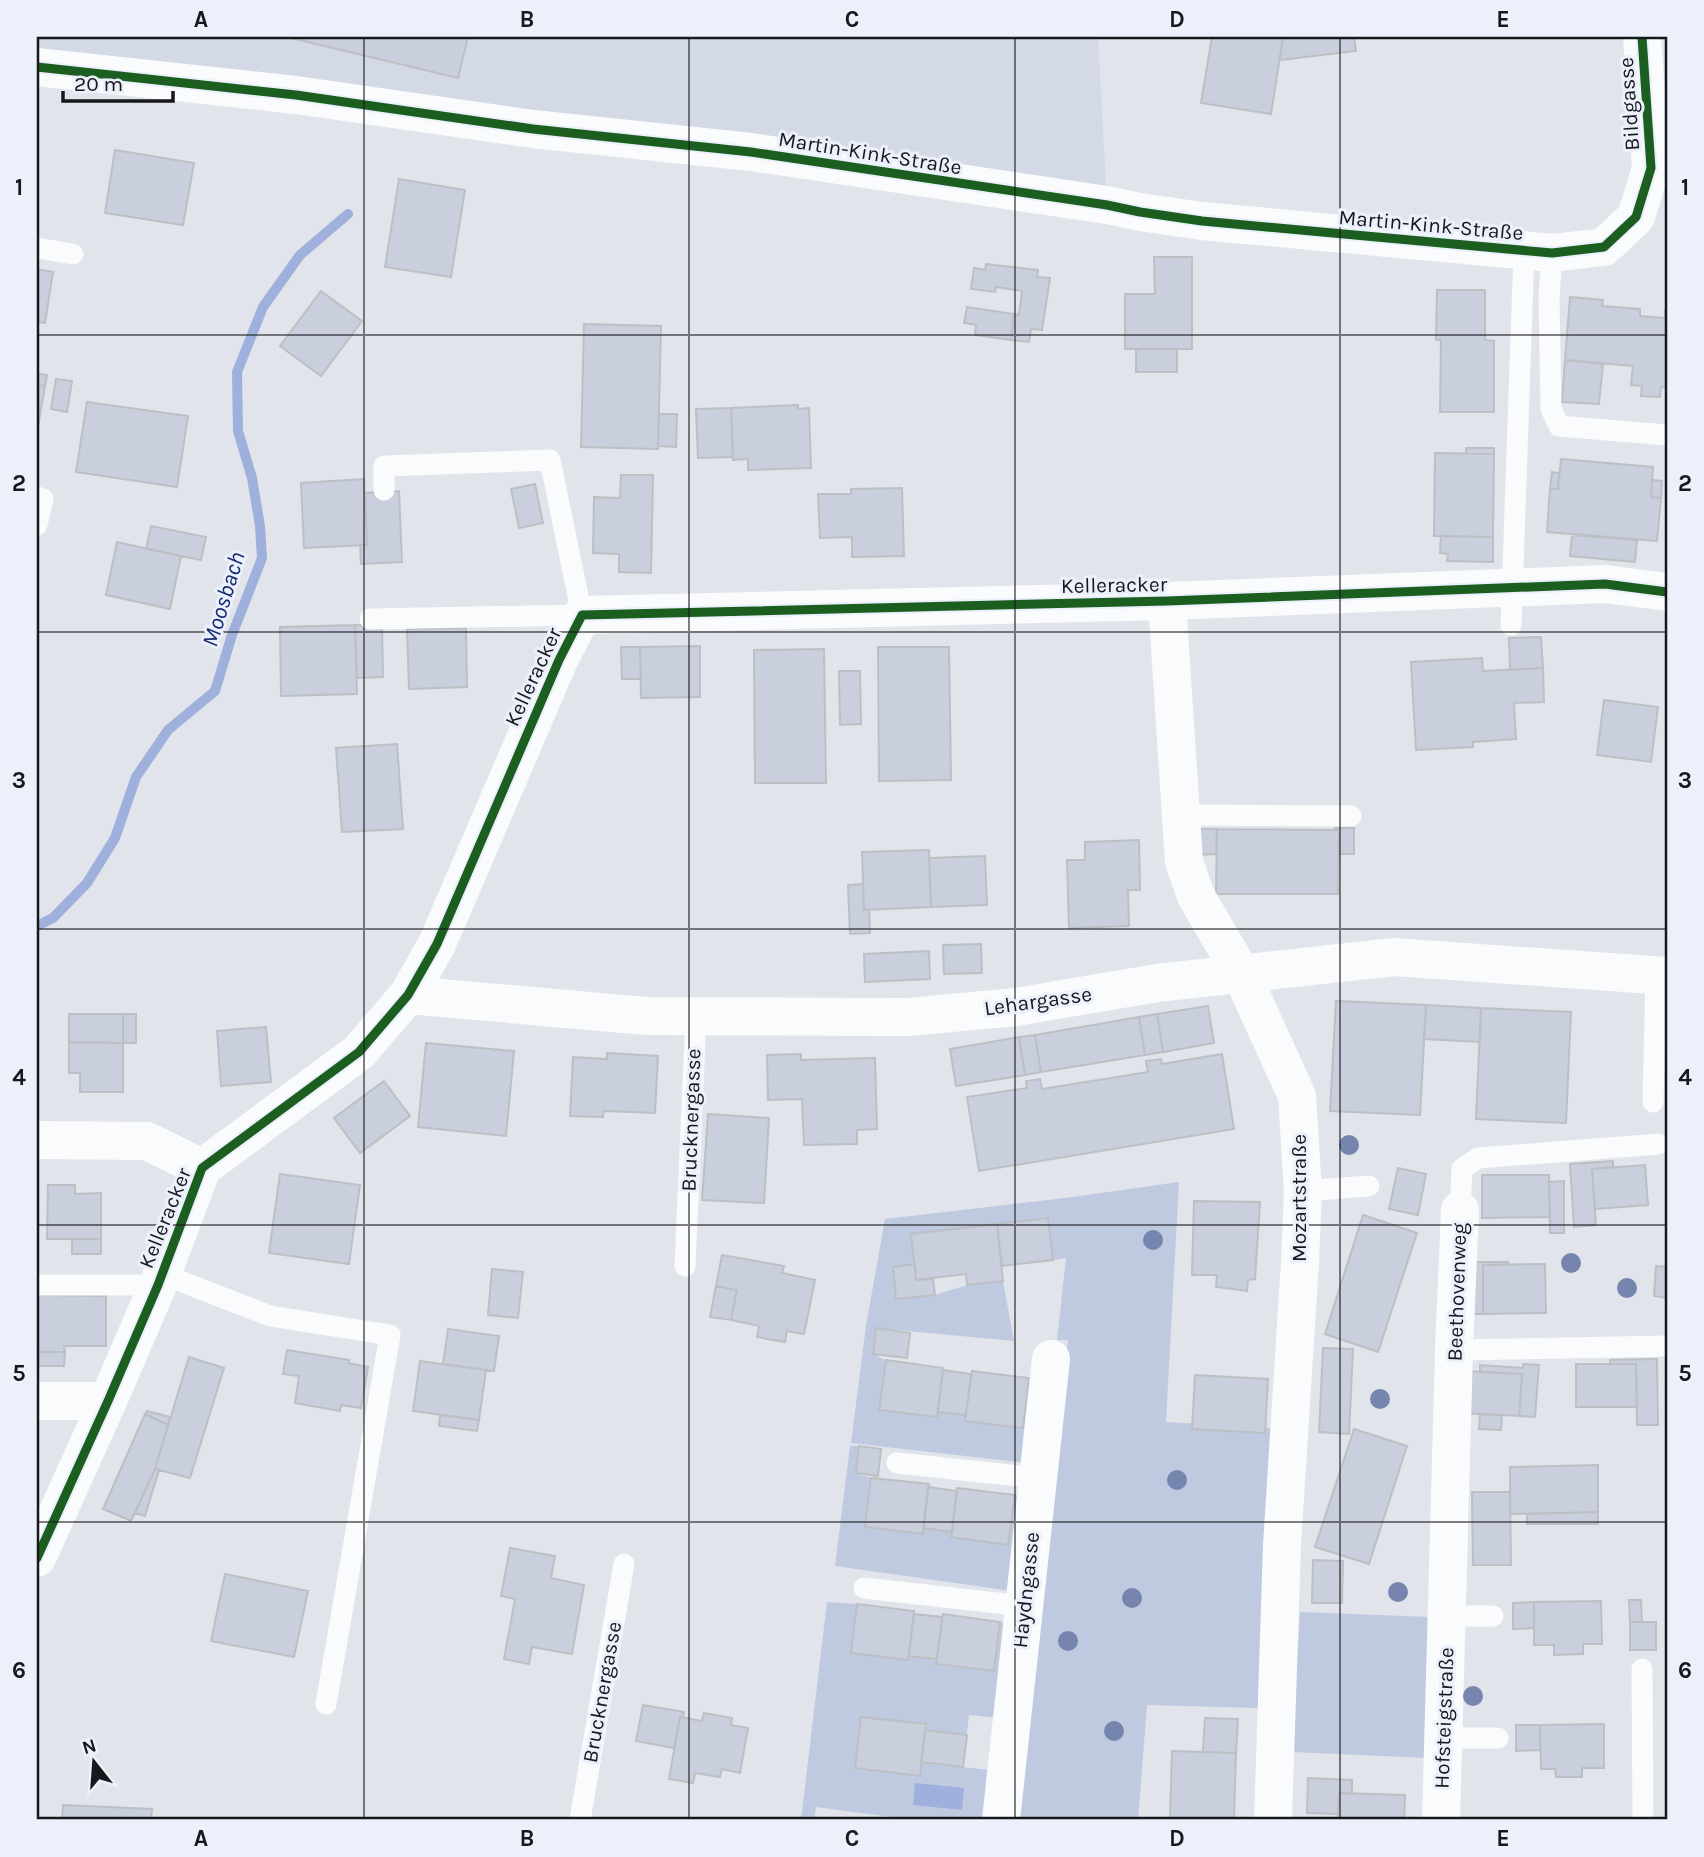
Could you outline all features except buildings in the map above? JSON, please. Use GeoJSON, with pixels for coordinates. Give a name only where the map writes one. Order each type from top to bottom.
{"type":"FeatureCollection","features":[{"type":"Feature","properties":{"kind":"street","name":"Bildgasse"},"geometry":{"type":"LineString","coordinates":[[1642,37],[1659,170]]}},
{"type":"Feature","properties":{"kind":"street","name":"Martin-Kink-Straße"},"geometry":{"type":"LineString","coordinates":[[37,67],[296,95],[533,129],[751,152],[1202,221],[1538,252],[1604,247],[1636,217],[1659,170]]}},
{"type":"Feature","properties":{"kind":"street","name":"Kelleracker"},"geometry":{"type":"LineString","coordinates":[[37,1559],[160,1279],[202,1168],[359,1052],[408,995],[437,944],[542,696],[582,615],[1167,601],[1512,607],[1605,584],[1667,592]]}},
{"type":"Feature","properties":{"kind":"street","name":"Mozartstraße"},"geometry":{"type":"LineString","coordinates":[[1167,601],[1184,862],[1196,896],[1242,975],[1297,1096],[1303,1191],[1282,1545],[1273,1820]]}},
{"type":"Feature","properties":{"kind":"street","name":"Lehargasse"},"geometry":{"type":"LineString","coordinates":[[408,995],[646,1016],[908,1017],[1016,1007],[1157,983],[1394,957],[1662,976]]}},
{"type":"Feature","properties":{"kind":"street"},"geometry":{"type":"LineString","coordinates":[[37,1139],[147,1141],[202,1168]]}},
{"type":"Feature","properties":{"kind":"street","name":"Beethovenweg"},"geometry":{"type":"LineString","coordinates":[[1447,1616],[1460,1210]]}},
{"type":"Feature","properties":{"kind":"street","name":"Haydngasse"},"geometry":{"type":"LineString","coordinates":[[1001,1820],[1051,1359]]}},
{"type":"Feature","properties":{"kind":"street"},"geometry":{"type":"LineString","coordinates":[[37,1401],[108,1401]]}},
{"type":"Feature","properties":{"kind":"street","name":"Hofsteigstraße"},"geometry":{"type":"LineString","coordinates":[[1441,1820],[1447,1616]]}},
{"type":"Feature","properties":{"kind":"lane"},"geometry":{"type":"LineString","coordinates":[[37,248],[73,254]]}},
{"type":"Feature","properties":{"kind":"lane"},"geometry":{"type":"LineString","coordinates":[[1538,252],[1549,298],[1551,409],[1559,426],[1667,435]]}},
{"type":"Feature","properties":{"kind":"lane"},"geometry":{"type":"LineString","coordinates":[[1512,607],[1538,252]]}},
{"type":"Feature","properties":{"kind":"lane","name":"Kelleracker"},"geometry":{"type":"LineString","coordinates":[[370,619],[582,615],[550,460],[384,466],[384,490]]}},
{"type":"Feature","properties":{"kind":"lane"},"geometry":{"type":"LineString","coordinates":[[37,497],[43,499],[37,525]]}},
{"type":"Feature","properties":{"kind":"lane"},"geometry":{"type":"LineString","coordinates":[[1181,815],[1351,816]]}},
{"type":"Feature","properties":{"kind":"lane"},"geometry":{"type":"LineString","coordinates":[[1653,1102],[1662,976]]}},
{"type":"Feature","properties":{"kind":"lane","name":"Brucknergasse"},"geometry":{"type":"LineString","coordinates":[[685,1266],[696,1016]]}},
{"type":"Feature","properties":{"kind":"lane","name":"Beethovenweg"},"geometry":{"type":"LineString","coordinates":[[1460,1210],[1462,1169],[1478,1158],[1659,1144]]}},
{"type":"Feature","properties":{"kind":"lane"},"geometry":{"type":"LineString","coordinates":[[1303,1191],[1368,1186]]}},
{"type":"Feature","properties":{"kind":"lane"},"geometry":{"type":"LineString","coordinates":[[37,1285],[160,1279],[270,1316],[390,1335],[326,1704]]}},
{"type":"Feature","properties":{"kind":"lane"},"geometry":{"type":"LineString","coordinates":[[1454,1350],[1667,1346]]}},
{"type":"Feature","properties":{"kind":"lane"},"geometry":{"type":"LineString","coordinates":[[897,1463],[1038,1478]]}},
{"type":"Feature","properties":{"kind":"lane","name":"Brucknergasse"},"geometry":{"type":"LineString","coordinates":[[580,1820],[624,1564]]}},
{"type":"Feature","properties":{"kind":"lane"},"geometry":{"type":"LineString","coordinates":[[864,1588],[1024,1606]]}},
{"type":"Feature","properties":{"kind":"lane"},"geometry":{"type":"LineString","coordinates":[[1447,1616],[1493,1616]]}},
{"type":"Feature","properties":{"kind":"lane"},"geometry":{"type":"LineString","coordinates":[[1642,1669],[1643,1820]]}},
{"type":"Feature","properties":{"kind":"lane"},"geometry":{"type":"LineString","coordinates":[[1443,1738],[1498,1738]]}},
{"type":"Feature","properties":{"kind":"shaded area"},"geometry":{"type":"Polygon","coordinates":[[[37,37],[1098,37],[1107,205],[37,67],[37,37]]]}},
{"type":"Feature","properties":{"kind":"shaded area"},"geometry":{"type":"Polygon","coordinates":[[[1179,1182],[1166,1422],[1272,1428],[1260,1708],[1147,1705],[1138,1820],[1011,1820],[1068,1340],[1057,1340],[1066,1258],[1053,1260],[1048,1219],[912,1234],[915,1264],[893,1268],[896,1299],[935,1295],[967,1285],[1003,1281],[1014,1341],[876,1328],[873,1354],[885,1360],[879,1409],[966,1415],[966,1421],[1022,1428],[1029,1378],[1036,1378],[1027,1463],[851,1443],[866,1326],[885,1219],[1179,1182]]]}},
{"type":"Feature","properties":{"kind":"shaded area"},"geometry":{"type":"Polygon","coordinates":[[[850,1446],[859,1446],[856,1473],[871,1478],[865,1526],[923,1528],[952,1532],[951,1537],[1008,1545],[1015,1495],[1021,1502],[1012,1591],[835,1566],[850,1446]]]}},
{"type":"Feature","properties":{"kind":"shaded area"},"geometry":{"type":"Polygon","coordinates":[[[827,1602],[857,1604],[851,1653],[908,1660],[909,1656],[937,1659],[937,1665],[993,1671],[1000,1622],[1008,1623],[1000,1718],[969,1715],[963,1767],[988,1770],[983,1820],[914,1820],[816,1807],[814,1820],[801,1820],[827,1602]]]}},
{"type":"Feature","properties":{"kind":"shaded area"},"geometry":{"type":"Polygon","coordinates":[[[1300,1612],[1431,1617],[1428,1758],[1292,1752],[1300,1612]]]}},
{"type":"Feature","properties":{"kind":"water"},"geometry":{"type":"Polygon","coordinates":[[[915,1783],[964,1788],[962,1810],[913,1805],[915,1783]]]}},
{"type":"Feature","properties":{"kind":"waterway","name":"Moosbach"},"geometry":{"type":"LineString","coordinates":[[37,926],[53,918],[87,883],[115,838],[136,777],[168,730],[215,691],[232,635],[262,558],[252,478],[238,431],[237,372],[263,307],[300,255],[348,214]]}},
{"type":"Feature","properties":{"kind":"cycle path"},"geometry":{"type":"LineString","coordinates":[[37,67],[296,95],[533,129],[751,152],[1202,221],[1552,253],[1604,247],[1636,217],[1651,168],[1642,37]]}},
{"type":"Feature","properties":{"kind":"cycle path"},"geometry":{"type":"LineString","coordinates":[[37,1558],[158,1285],[202,1168],[359,1052],[408,995],[437,944],[559,660],[582,615],[1167,601],[1605,584],[1667,592]]}}]}
